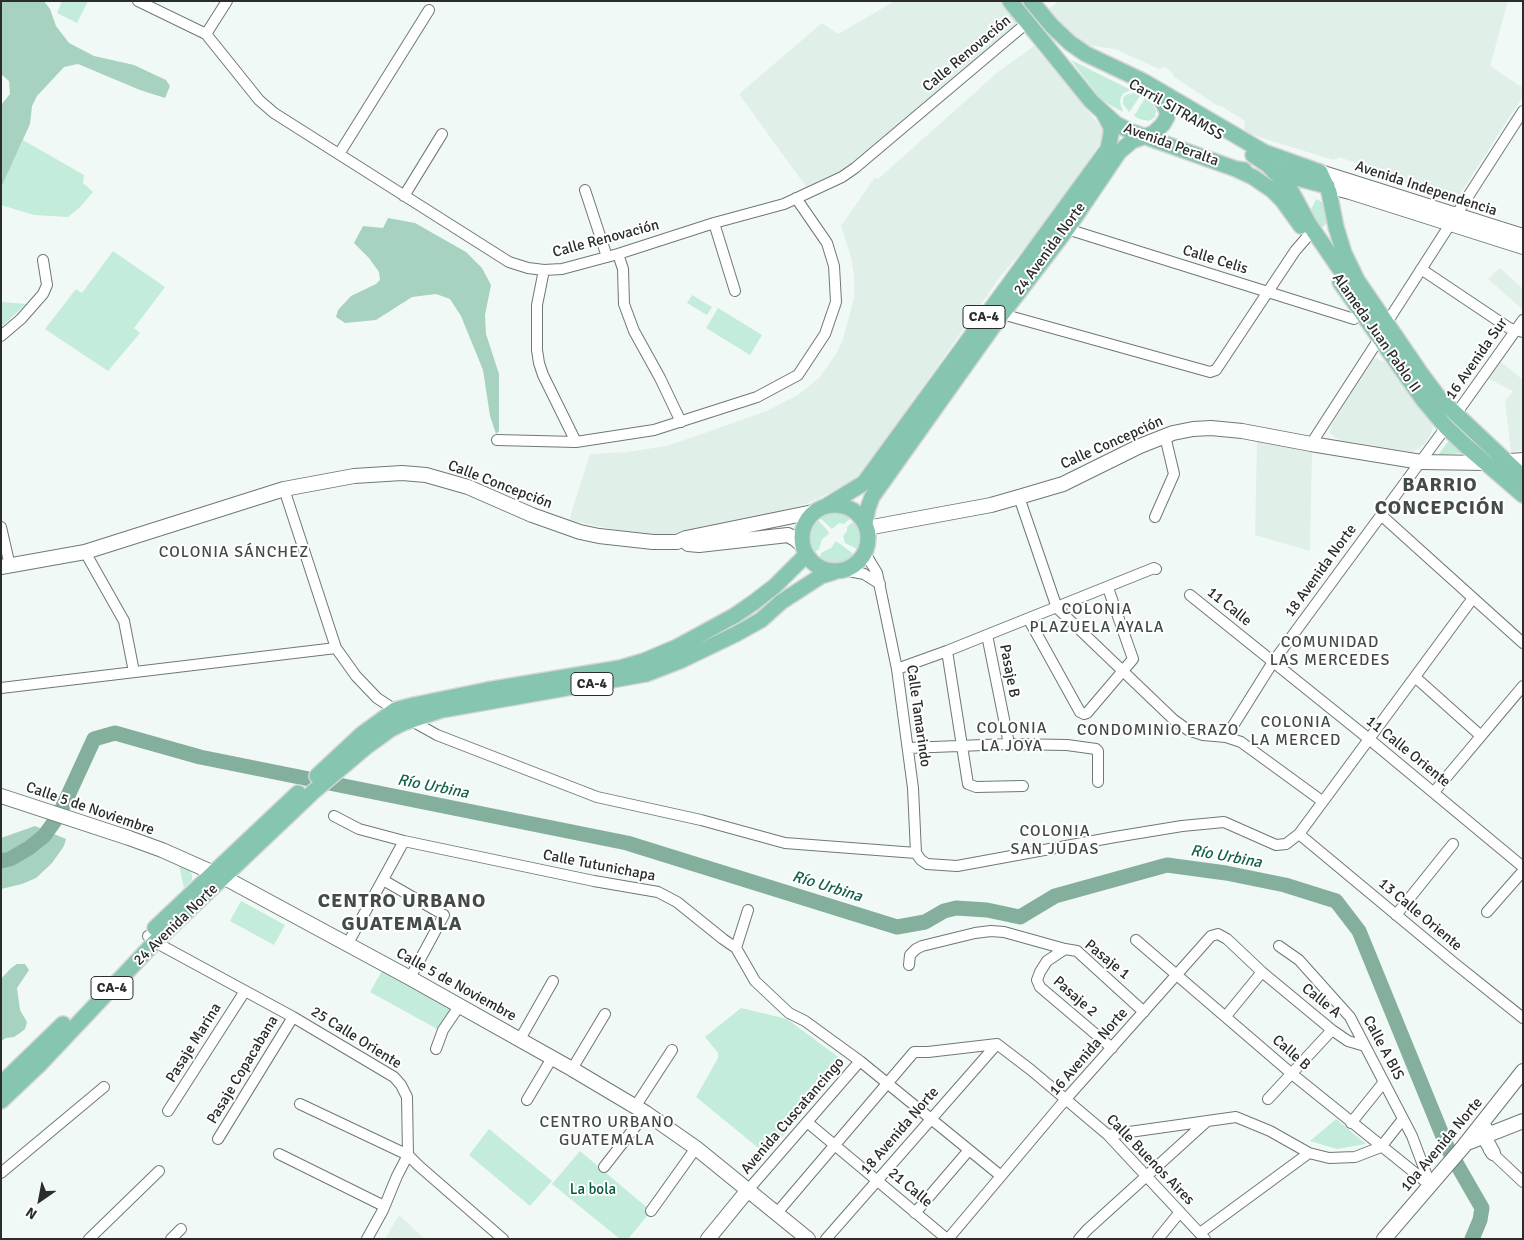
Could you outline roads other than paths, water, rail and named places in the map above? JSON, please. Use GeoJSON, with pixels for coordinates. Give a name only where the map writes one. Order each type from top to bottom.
{"type":"FeatureCollection","features":[{"type":"Feature","properties":{"kind":"main road","name":"Avenida Peralta"},"geometry":{"type":"LineString","coordinates":[[1010,1],[1030,19],[1078,86],[1104,114],[1121,127],[1150,135],[1236,169],[1275,172],[1327,186]]}},
{"type":"Feature","properties":{"kind":"main road","name":"Carril SITRAMSS"},"geometry":{"type":"LineString","coordinates":[[1019,1],[1030,19],[1107,111],[1150,135],[1255,171],[1281,188],[1305,217]]}},
{"type":"Feature","properties":{"kind":"main road"},"geometry":{"type":"LineString","coordinates":[[1031,1],[1052,26],[1077,49],[1264,152],[1320,172]]}},
{"type":"Feature","properties":{"kind":"main road","name":"Carril SITRAMSS"},"geometry":{"type":"LineString","coordinates":[[1030,19],[1078,57],[1160,95],[1257,157],[1275,172],[1288,187],[1305,217],[1398,356],[1425,392],[1449,419],[1523,483]]}},
{"type":"Feature","properties":{"kind":"main road"},"geometry":{"type":"LineString","coordinates":[[1150,135],[1163,124],[1167,117],[1167,111],[1160,95]]}},
{"type":"Feature","properties":{"kind":"main road","name":"24 Avenida Norte"},"geometry":{"type":"LineString","coordinates":[[828,505],[864,483],[1108,149],[1112,134],[1111,127],[1104,114]]}},
{"type":"Feature","properties":{"kind":"main road","name":"24 Avenida Norte"},"geometry":{"type":"LineString","coordinates":[[866,526],[868,508],[872,497],[1002,314],[1067,229],[1119,152],[1132,141],[1150,135]]}},
{"type":"Feature","properties":{"kind":"main road","name":"Alameda Juan Pablo II"},"geometry":{"type":"LineString","coordinates":[[1236,169],[1256,179],[1275,193],[1289,210],[1419,395],[1446,427],[1497,462],[1523,477]]}},
{"type":"Feature","properties":{"kind":"main road","name":"Alameda Juan Pablo II"},"geometry":{"type":"LineString","coordinates":[[1320,172],[1327,186],[1344,253],[1357,280],[1430,386],[1497,462],[1523,495]]}},
{"type":"Feature","properties":{"kind":"main road"},"geometry":{"type":"LineString","coordinates":[[828,505],[848,508],[857,513],[866,526]]}},
{"type":"Feature","properties":{"kind":"main road","name":"CA-4"},"geometry":{"type":"LineString","coordinates":[[814,512],[828,505]]}},
{"type":"Feature","properties":{"kind":"main road"},"geometry":{"type":"LineString","coordinates":[[814,512],[804,525],[802,535],[804,550],[818,567],[839,571]]}},
{"type":"Feature","properties":{"kind":"main road","name":"CA-4"},"geometry":{"type":"LineString","coordinates":[[219,875],[336,766],[391,730],[437,712],[646,674],[682,660],[761,620],[781,602],[821,576],[856,564],[865,553],[868,539],[866,526]]}},
{"type":"Feature","properties":{"kind":"main road","name":"CA-4"},"geometry":{"type":"LineString","coordinates":[[336,766],[362,734],[395,710],[436,700],[620,668],[644,661],[677,647],[734,616],[775,586],[804,550]]}},
{"type":"Feature","properties":{"kind":"main road","name":"24 Avenida Norte"},"geometry":{"type":"LineString","coordinates":[[1,1084],[219,875]]}},
{"type":"Feature","properties":{"kind":"main road","name":"24 Avenida Norte"},"geometry":{"type":"LineString","coordinates":[[1,1101],[39,1065],[151,939]]}},
{"type":"Feature","properties":{"kind":"street"},"geometry":{"type":"LineString","coordinates":[[138,1],[206,34],[227,1]]}},
{"type":"Feature","properties":{"kind":"street"},"geometry":{"type":"LineString","coordinates":[[339,154],[429,10]]}},
{"type":"Feature","properties":{"kind":"street","name":"Calle Renovación"},"geometry":{"type":"LineString","coordinates":[[206,34],[259,100],[274,113],[508,262],[528,268],[544,270],[562,269],[618,254],[714,223],[784,204],[842,177],[1030,19]]}},
{"type":"Feature","properties":{"kind":"street"},"geometry":{"type":"LineString","coordinates":[[1386,324],[1523,111]]}},
{"type":"Feature","properties":{"kind":"street"},"geometry":{"type":"LineString","coordinates":[[404,196],[442,134]]}},
{"type":"Feature","properties":{"kind":"street","name":"Avenida Independencia"},"geometry":{"type":"LineString","coordinates":[[1320,172],[1523,247]]}},
{"type":"Feature","properties":{"kind":"street","name":"Avenida Independencia"},"geometry":{"type":"LineString","coordinates":[[1327,186],[1453,220],[1523,236]]}},
{"type":"Feature","properties":{"kind":"street"},"geometry":{"type":"LineString","coordinates":[[585,190],[607,257]]}},
{"type":"Feature","properties":{"kind":"street"},"geometry":{"type":"LineString","coordinates":[[497,440],[576,442],[654,430],[757,397],[798,375],[825,334],[836,302],[834,266],[827,243],[796,198]]}},
{"type":"Feature","properties":{"kind":"street"},"geometry":{"type":"LineString","coordinates":[[714,223],[735,291]]}},
{"type":"Feature","properties":{"kind":"street","name":"Calle Celis"},"geometry":{"type":"LineString","coordinates":[[1067,229],[1354,319]]}},
{"type":"Feature","properties":{"kind":"street"},"geometry":{"type":"LineString","coordinates":[[1002,314],[1210,372],[1216,370],[1294,251],[1308,236]]}},
{"type":"Feature","properties":{"kind":"street"},"geometry":{"type":"LineString","coordinates":[[618,254],[623,269],[624,304],[634,331],[660,378],[681,422]]}},
{"type":"Feature","properties":{"kind":"street"},"geometry":{"type":"LineString","coordinates":[[1,336],[22,319],[43,294],[47,285],[43,260]]}},
{"type":"Feature","properties":{"kind":"street"},"geometry":{"type":"LineString","coordinates":[[1421,269],[1510,328],[1519,331]]}},
{"type":"Feature","properties":{"kind":"street"},"geometry":{"type":"LineString","coordinates":[[544,270],[537,305],[536,350],[542,375],[576,442]]}},
{"type":"Feature","properties":{"kind":"street","name":"16 Avenida Sur"},"geometry":{"type":"LineString","coordinates":[[1456,414],[1519,331],[1523,320]]}},
{"type":"Feature","properties":{"kind":"street"},"geometry":{"type":"LineString","coordinates":[[1311,444],[1379,339]]}},
{"type":"Feature","properties":{"kind":"street","name":"18 Avenida Norte"},"geometry":{"type":"LineString","coordinates":[[1226,737],[1273,662],[1446,427]]}},
{"type":"Feature","properties":{"kind":"street","name":"Calle Concepción"},"geometry":{"type":"LineString","coordinates":[[866,526],[991,505],[1063,484],[1165,436],[1192,429],[1211,428],[1242,431],[1420,462],[1523,460]]}},
{"type":"Feature","properties":{"kind":"street"},"geometry":{"type":"LineString","coordinates":[[1155,517],[1174,474],[1165,436]]}},
{"type":"Feature","properties":{"kind":"street","name":"Calle Concepción"},"geometry":{"type":"LineString","coordinates":[[6,567],[85,552],[284,489],[354,476],[402,473],[426,475],[468,487],[532,515],[580,532],[624,540],[677,542],[686,538],[814,512]]}},
{"type":"Feature","properties":{"kind":"street"},"geometry":{"type":"LineString","coordinates":[[284,489],[336,648],[356,676],[377,698],[436,735],[597,797],[701,820],[785,843],[916,854],[927,864],[957,866],[1115,837],[1182,826],[1224,822],[1276,845],[1286,844],[1299,834],[1473,598]]}},
{"type":"Feature","properties":{"kind":"street"},"geometry":{"type":"LineString","coordinates":[[1019,497],[1057,608],[1123,672],[1188,730],[1203,735],[1226,737],[1241,742],[1322,801]]}},
{"type":"Feature","properties":{"kind":"street"},"geometry":{"type":"LineString","coordinates":[[1381,515],[1523,643]]}},
{"type":"Feature","properties":{"kind":"street"},"geometry":{"type":"LineString","coordinates":[[1,528],[6,567]]}},
{"type":"Feature","properties":{"kind":"street"},"geometry":{"type":"LineString","coordinates":[[677,542],[699,545],[788,535],[795,539],[804,550]]}},
{"type":"Feature","properties":{"kind":"street"},"geometry":{"type":"LineString","coordinates":[[85,552],[124,621],[134,672]]}},
{"type":"Feature","properties":{"kind":"street","name":"Calle Tamarindo"},"geometry":{"type":"LineString","coordinates":[[865,553],[877,573],[897,669],[913,788],[916,854]]}},
{"type":"Feature","properties":{"kind":"street"},"geometry":{"type":"LineString","coordinates":[[897,669],[947,652],[1154,568],[1156,569]]}},
{"type":"Feature","properties":{"kind":"street"},"geometry":{"type":"LineString","coordinates":[[839,571],[864,574],[880,584]]}},
{"type":"Feature","properties":{"kind":"street"},"geometry":{"type":"LineString","coordinates":[[1029,620],[1080,712],[1087,713],[1132,662],[1134,656],[1108,588]]}},
{"type":"Feature","properties":{"kind":"street","name":"11 Calle"},"geometry":{"type":"LineString","coordinates":[[1190,595],[1273,662]]}},
{"type":"Feature","properties":{"kind":"street","name":"Pasaje B"},"geometry":{"type":"LineString","coordinates":[[987,635],[1009,744]]}},
{"type":"Feature","properties":{"kind":"street"},"geometry":{"type":"LineString","coordinates":[[1,688],[336,648]]}},
{"type":"Feature","properties":{"kind":"street"},"geometry":{"type":"LineString","coordinates":[[947,652],[968,784],[976,787],[1023,786]]}},
{"type":"Feature","properties":{"kind":"street","name":"11 Calle Oriente"},"geometry":{"type":"LineString","coordinates":[[1273,662],[1434,792],[1523,869]]}},
{"type":"Feature","properties":{"kind":"street"},"geometry":{"type":"LineString","coordinates":[[1415,678],[1481,736]]}},
{"type":"Feature","properties":{"kind":"street"},"geometry":{"type":"LineString","coordinates":[[1434,792],[1523,686]]}},
{"type":"Feature","properties":{"kind":"street"},"geometry":{"type":"LineString","coordinates":[[436,735],[437,712]]}},
{"type":"Feature","properties":{"kind":"street"},"geometry":{"type":"LineString","coordinates":[[908,748],[1009,744],[1067,745],[1096,749],[1098,754],[1098,782]]}},
{"type":"Feature","properties":{"kind":"street","name":"Calle 5 de Noviembre"},"geometry":{"type":"LineString","coordinates":[[1,796],[84,822],[162,850],[219,875],[460,1005],[640,1110],[696,1148],[808,1239]]}},
{"type":"Feature","properties":{"kind":"street","name":"Calle Tutunichapa"},"geometry":{"type":"LineString","coordinates":[[334,816],[359,829],[404,842],[594,881],[658,892],[677,902],[736,948],[755,981],[789,1012],[805,1021],[860,1061],[1001,1176]]}},
{"type":"Feature","properties":{"kind":"street","name":"13 Calle Oriente"},"geometry":{"type":"LineString","coordinates":[[1299,834],[1523,1018]]}},
{"type":"Feature","properties":{"kind":"street"},"geometry":{"type":"LineString","coordinates":[[347,945],[404,842]]}},
{"type":"Feature","properties":{"kind":"street"},"geometry":{"type":"LineString","coordinates":[[1396,915],[1453,844]]}},
{"type":"Feature","properties":{"kind":"street"},"geometry":{"type":"LineString","coordinates":[[1487,912],[1523,869]]}},
{"type":"Feature","properties":{"kind":"street"},"geometry":{"type":"LineString","coordinates":[[383,880],[444,914],[410,978]]}},
{"type":"Feature","properties":{"kind":"street"},"geometry":{"type":"LineString","coordinates":[[736,948],[748,910]]}},
{"type":"Feature","properties":{"kind":"street"},"geometry":{"type":"LineString","coordinates":[[909,965],[910,955],[922,946],[991,931],[1004,932],[1065,949]]}},
{"type":"Feature","properties":{"kind":"street","name":"16 Avenida Norte"},"geometry":{"type":"LineString","coordinates":[[947,1239],[1066,1100],[1211,936],[1218,934],[1227,939],[1262,972]]}},
{"type":"Feature","properties":{"kind":"street","name":"25 Calle Oriente"},"geometry":{"type":"LineString","coordinates":[[151,939],[293,1017],[394,1077],[405,1092],[408,1107],[408,1155]]}},
{"type":"Feature","properties":{"kind":"street","name":"Calle B"},"geometry":{"type":"LineString","coordinates":[[1136,940],[1292,1074],[1430,1185]]}},
{"type":"Feature","properties":{"kind":"street","name":"Calle A BIS"},"geometry":{"type":"LineString","coordinates":[[1279,946],[1300,960],[1350,1017],[1412,1136],[1430,1185]]}},
{"type":"Feature","properties":{"kind":"street","name":"Pasaje 1"},"geometry":{"type":"LineString","coordinates":[[1047,961],[1065,949],[1077,951],[1144,1012]]}},
{"type":"Feature","properties":{"kind":"street","name":"Pasaje 2"},"geometry":{"type":"LineString","coordinates":[[1047,961],[1037,980],[1040,987],[1112,1048]]}},
{"type":"Feature","properties":{"kind":"street"},"geometry":{"type":"LineString","coordinates":[[1226,1016],[1262,972]]}},
{"type":"Feature","properties":{"kind":"street","name":"Calle A"},"geometry":{"type":"LineString","coordinates":[[1262,972],[1332,1030],[1348,1041],[1365,1046]]}},
{"type":"Feature","properties":{"kind":"street"},"geometry":{"type":"LineString","coordinates":[[520,1039],[553,981]]}},
{"type":"Feature","properties":{"kind":"street","name":"Pasaje Marina"},"geometry":{"type":"LineString","coordinates":[[168,1111],[245,991]]}},
{"type":"Feature","properties":{"kind":"street"},"geometry":{"type":"LineString","coordinates":[[436,1049],[443,1030],[460,1005]]}},
{"type":"Feature","properties":{"kind":"street"},"geometry":{"type":"LineString","coordinates":[[572,1069],[605,1014]]}},
{"type":"Feature","properties":{"kind":"street","name":"Pasaje Copacabana"},"geometry":{"type":"LineString","coordinates":[[218,1140],[293,1017]]}},
{"type":"Feature","properties":{"kind":"street"},"geometry":{"type":"LineString","coordinates":[[1268,1099],[1332,1030]]}},
{"type":"Feature","properties":{"kind":"street"},"geometry":{"type":"LineString","coordinates":[[776,1214],[914,1052],[997,1044]]}},
{"type":"Feature","properties":{"kind":"street","name":"18 Avenida Norte"},"geometry":{"type":"LineString","coordinates":[[826,1239],[997,1044]]}},
{"type":"Feature","properties":{"kind":"street","name":"Calle Buenos Aires"},"geometry":{"type":"LineString","coordinates":[[997,1044],[1031,1070],[1108,1136],[1203,1236]]}},
{"type":"Feature","properties":{"kind":"street"},"geometry":{"type":"LineString","coordinates":[[604,1167],[640,1110],[672,1050]]}},
{"type":"Feature","properties":{"kind":"street"},"geometry":{"type":"LineString","coordinates":[[528,1100],[552,1058]]}},
{"type":"Feature","properties":{"kind":"street","name":"Avenida Cuscatancingo"},"geometry":{"type":"LineString","coordinates":[[748,1190],[860,1061]]}},
{"type":"Feature","properties":{"kind":"street","name":"10a Avenida Norte"},"geometry":{"type":"LineString","coordinates":[[1384,1239],[1467,1143],[1523,1071]]}},
{"type":"Feature","properties":{"kind":"street"},"geometry":{"type":"LineString","coordinates":[[1351,1123],[1384,1082]]}},
{"type":"Feature","properties":{"kind":"street"},"geometry":{"type":"LineString","coordinates":[[1,1173],[104,1086]]}},
{"type":"Feature","properties":{"kind":"street"},"geometry":{"type":"LineString","coordinates":[[1503,1096],[1502,1111],[1515,1123]]}},
{"type":"Feature","properties":{"kind":"street"},"geometry":{"type":"LineString","coordinates":[[300,1104],[408,1155],[503,1239]]}},
{"type":"Feature","properties":{"kind":"street"},"geometry":{"type":"LineString","coordinates":[[1490,1113],[1486,1124],[1486,1135],[1488,1145],[1493,1153]]}},
{"type":"Feature","properties":{"kind":"street"},"geometry":{"type":"LineString","coordinates":[[1108,1136],[1236,1117],[1270,1131],[1309,1153],[1329,1158],[1355,1157],[1381,1147],[1403,1119]]}},
{"type":"Feature","properties":{"kind":"street","name":"21 Calle"},"geometry":{"type":"LineString","coordinates":[[807,1122],[947,1239]]}},
{"type":"Feature","properties":{"kind":"street"},"geometry":{"type":"LineString","coordinates":[[1079,1239],[1206,1122]]}},
{"type":"Feature","properties":{"kind":"street"},"geometry":{"type":"LineString","coordinates":[[1467,1143],[1515,1123]]}},
{"type":"Feature","properties":{"kind":"street"},"geometry":{"type":"LineString","coordinates":[[1504,1164],[1498,1155],[1496,1145],[1499,1134],[1515,1123]]}},
{"type":"Feature","properties":{"kind":"street"},"geometry":{"type":"LineString","coordinates":[[1467,1143],[1480,1144],[1493,1153],[1523,1182]]}},
{"type":"Feature","properties":{"kind":"street"},"geometry":{"type":"LineString","coordinates":[[651,1210],[696,1148]]}},
{"type":"Feature","properties":{"kind":"street"},"geometry":{"type":"LineString","coordinates":[[915,1212],[969,1150]]}},
{"type":"Feature","properties":{"kind":"street"},"geometry":{"type":"LineString","coordinates":[[1203,1236],[1309,1153]]}},
{"type":"Feature","properties":{"kind":"street"},"geometry":{"type":"LineString","coordinates":[[279,1154],[384,1206]]}},
{"type":"Feature","properties":{"kind":"street"},"geometry":{"type":"LineString","coordinates":[[367,1239],[408,1155]]}},
{"type":"Feature","properties":{"kind":"street"},"geometry":{"type":"LineString","coordinates":[[104,1239],[92,1235],[159,1171]]}},
{"type":"Feature","properties":{"kind":"street"},"geometry":{"type":"LineString","coordinates":[[708,1239],[748,1190]]}},
{"type":"Feature","properties":{"kind":"street"},"geometry":{"type":"LineString","coordinates":[[1158,1239],[1180,1212]]}},
{"type":"Feature","properties":{"kind":"street"},"geometry":{"type":"LineString","coordinates":[[171,1239],[181,1229]]}},
{"type":"Feature","properties":{"kind":"waterway","name":"Río Urbina"},"geometry":{"type":"LineString","coordinates":[[1,861],[10,859],[29,848],[44,836],[59,815],[94,739],[115,733],[200,757],[627,843],[897,927],[925,922],[944,911],[956,908],[987,910],[1020,917],[1055,896],[1167,865],[1226,873],[1285,885],[1336,901],[1359,931],[1448,1149],[1482,1208],[1480,1220],[1472,1239]]}},
{"type":"Feature","properties":{"kind":"district","name":"BARRIO CONCEPCIÓN"},"geometry":{"type":"Point","coordinates":[1440,498]}},
{"type":"Feature","properties":{"kind":"district","name":"COLONIA SÁNCHEZ"},"geometry":{"type":"Point","coordinates":[234,553]}},
{"type":"Feature","properties":{"kind":"district","name":"COLONIA PLAZUELA AYALA"},"geometry":{"type":"Point","coordinates":[1097,619]}},
{"type":"Feature","properties":{"kind":"district","name":"COMUNIDAD LAS MERCEDES"},"geometry":{"type":"Point","coordinates":[1330,652]}},
{"type":"Feature","properties":{"kind":"district","name":"CONDOMINIO ERAZO"},"geometry":{"type":"Point","coordinates":[1158,731]}},
{"type":"Feature","properties":{"kind":"district","name":"COLONIA LA MERCED"},"geometry":{"type":"Point","coordinates":[1296,732]}},
{"type":"Feature","properties":{"kind":"district","name":"COLONIA LA JOYA"},"geometry":{"type":"Point","coordinates":[1012,738]}},
{"type":"Feature","properties":{"kind":"district","name":"COLONIA SAN JUDAS"},"geometry":{"type":"Point","coordinates":[1055,841]}},
{"type":"Feature","properties":{"kind":"district","name":"CENTRO URBANO GUATEMALA"},"geometry":{"type":"Point","coordinates":[402,914]}},
{"type":"Feature","properties":{"kind":"district","name":"CENTRO URBANO GUATEMALA"},"geometry":{"type":"Point","coordinates":[607,1132]}},
{"type":"Feature","properties":{"kind":"park label","name":"La bola"},"geometry":{"type":"Point","coordinates":[593,1190]}}]}
